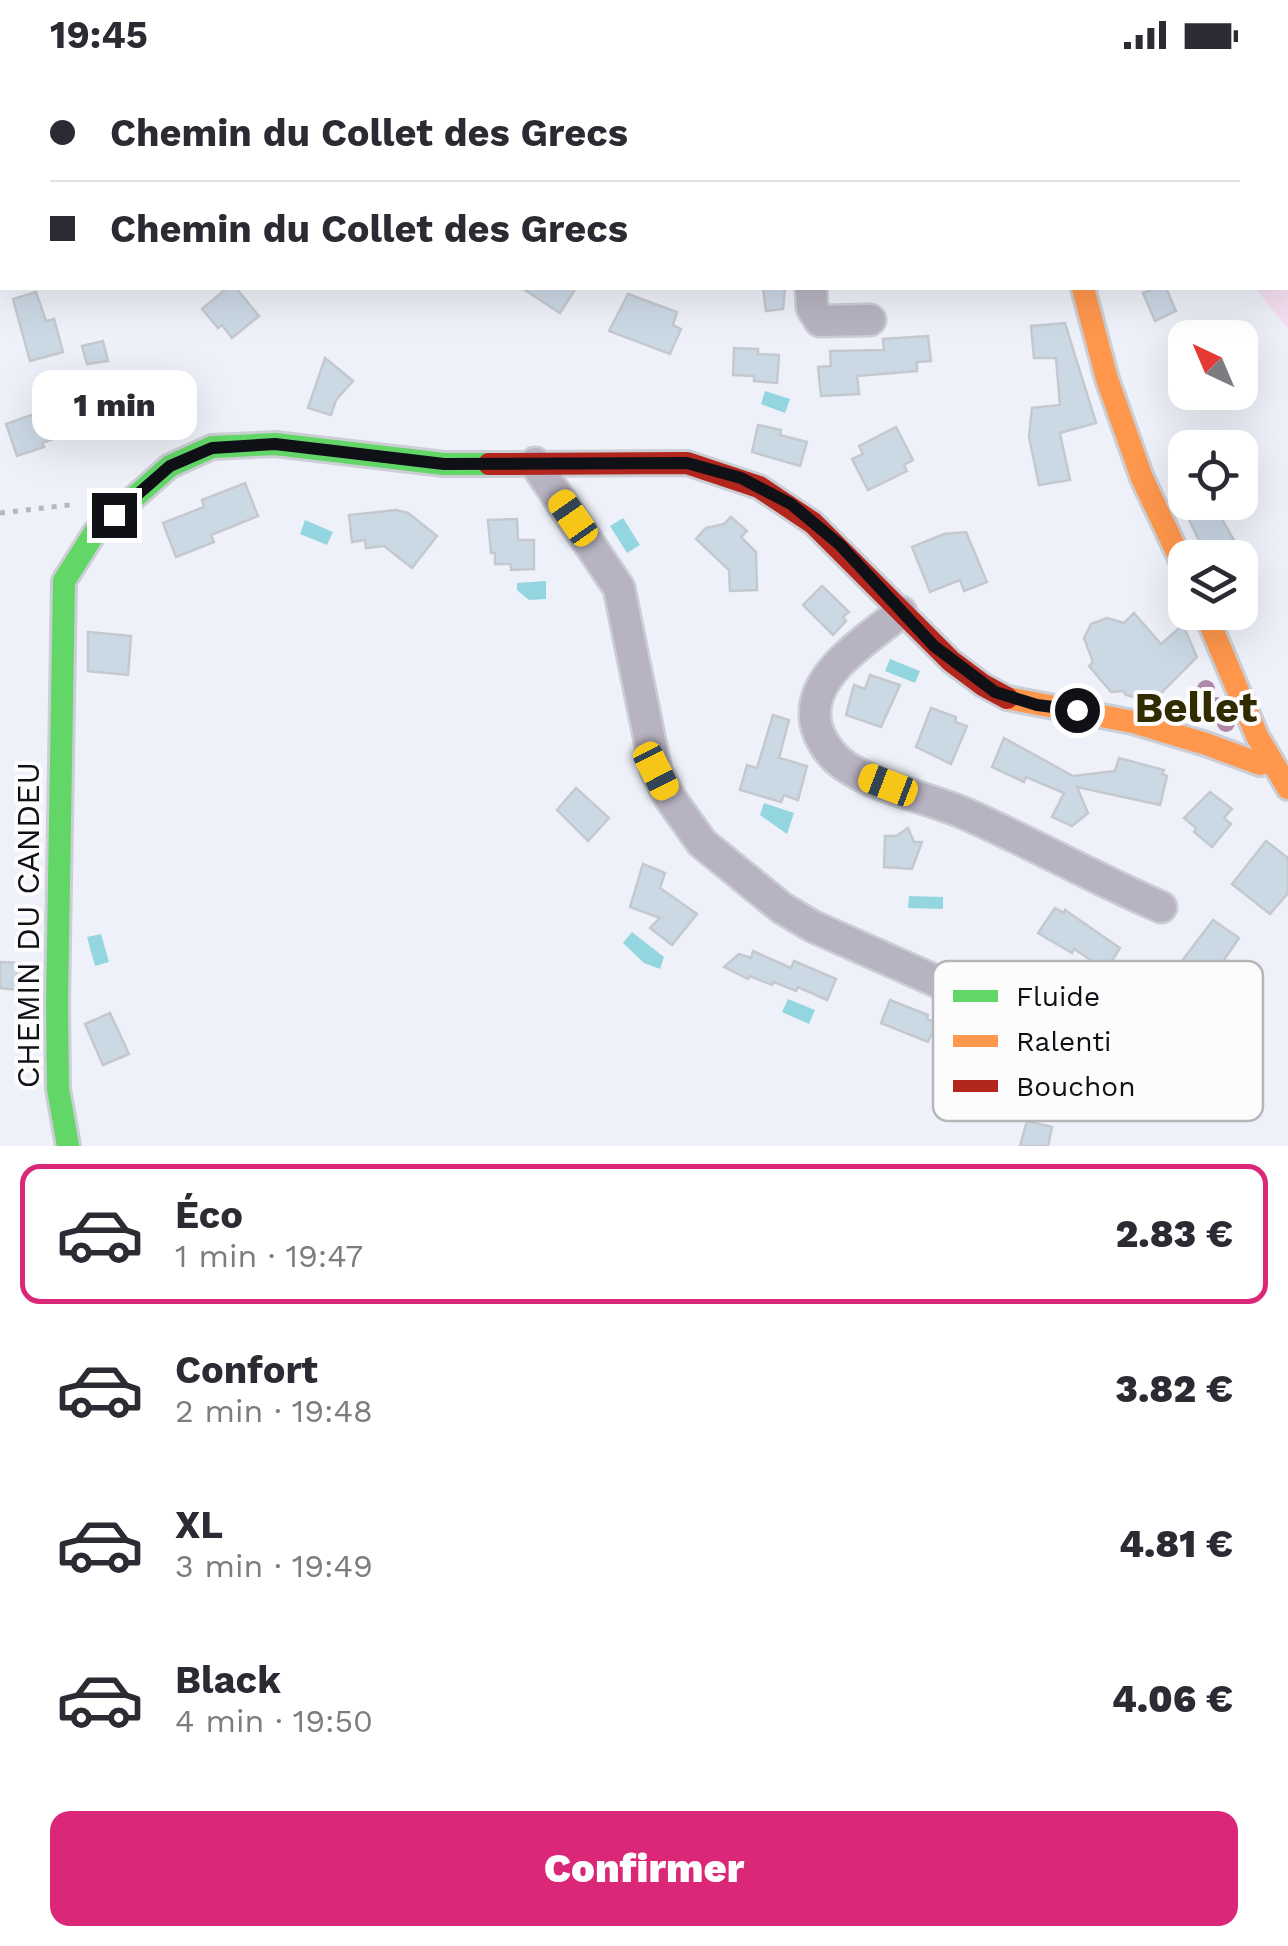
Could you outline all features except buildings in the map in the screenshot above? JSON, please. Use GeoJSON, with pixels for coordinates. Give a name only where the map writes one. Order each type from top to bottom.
{"type":"FeatureCollection","features":[{"type":"Feature","properties":{"kind":"street"},"geometry":{"type":"LineString","coordinates":[[811,290],[812,308],[820,321],[870,320]]}},
{"type":"Feature","properties":{"kind":"street"},"geometry":{"type":"LineString","coordinates":[[1085,290],[1107,378],[1142,478],[1171,540]]}},
{"type":"Feature","properties":{"kind":"street","name":"CHEMIN DU CANDEU"},"geometry":{"type":"LineString","coordinates":[[68,1146],[58,1089],[57,1003],[64,580],[95,532],[170,466],[212,448],[275,444],[444,464],[687,463],[741,478],[778,496],[814,521],[934,646],[995,692],[1174,733],[1260,764],[1271,761]]}},
{"type":"Feature","properties":{"kind":"street"},"geometry":{"type":"LineString","coordinates":[[535,463],[618,588],[656,771],[702,843],[750,884],[812,926],[933,980]]}},
{"type":"Feature","properties":{"kind":"street"},"geometry":{"type":"LineString","coordinates":[[902,612],[846,658],[821,690],[814,712],[817,728],[832,754],[859,774],[962,812],[1160,907]]}},
{"type":"Feature","properties":{"kind":"street"},"geometry":{"type":"LineString","coordinates":[[1213,630],[1271,761],[1288,788]]}},
{"type":"Feature","properties":{"kind":"path"},"geometry":{"type":"LineString","coordinates":[[0,512],[134,498]]}},
{"type":"Feature","properties":{"kind":"shaded area"},"geometry":{"type":"Polygon","coordinates":[[[1257,290],[1288,290],[1288,329],[1257,290]]]}},
{"type":"Feature","properties":{"kind":"water"},"geometry":{"type":"Polygon","coordinates":[[[765,391],[790,399],[785,413],[761,404],[765,391]]]}},
{"type":"Feature","properties":{"kind":"water"},"geometry":{"type":"Polygon","coordinates":[[[623,518],[640,545],[627,553],[610,526],[623,518]]]}},
{"type":"Feature","properties":{"kind":"water"},"geometry":{"type":"Polygon","coordinates":[[[305,520],[333,532],[327,545],[300,534],[305,520]]]}},
{"type":"Feature","properties":{"kind":"water"},"geometry":{"type":"Polygon","coordinates":[[[546,581],[546,599],[529,600],[517,590],[517,583],[546,581]]]}},
{"type":"Feature","properties":{"kind":"water"},"geometry":{"type":"Polygon","coordinates":[[[890,659],[920,671],[915,683],[885,671],[890,659]]]}},
{"type":"Feature","properties":{"kind":"water"},"geometry":{"type":"Polygon","coordinates":[[[764,803],[794,813],[787,834],[760,815],[764,803]]]}},
{"type":"Feature","properties":{"kind":"water"},"geometry":{"type":"Polygon","coordinates":[[[909,896],[943,897],[943,909],[908,908],[909,896]]]}},
{"type":"Feature","properties":{"kind":"water"},"geometry":{"type":"Polygon","coordinates":[[[632,932],[664,957],[660,969],[644,963],[623,943],[632,932]]]}},
{"type":"Feature","properties":{"kind":"water"},"geometry":{"type":"Polygon","coordinates":[[[101,934],[109,962],[95,966],[87,937],[101,934]]]}},
{"type":"Feature","properties":{"kind":"water"},"geometry":{"type":"Polygon","coordinates":[[[788,999],[815,1010],[809,1024],[782,1012],[788,999]]]}},
{"type":"Feature","properties":{"kind":"traffic: fast"},"geometry":{"type":"LineString","coordinates":[[68,1146],[58,1089],[57,1003],[64,581],[95,532],[170,466],[212,447],[275,444],[444,464],[489,464]]}},
{"type":"Feature","properties":{"kind":"traffic: slow"},"geometry":{"type":"LineString","coordinates":[[1084,290],[1107,379],[1142,478],[1171,540]]}},
{"type":"Feature","properties":{"kind":"traffic: slow"},"geometry":{"type":"LineString","coordinates":[[1213,630],[1257,736],[1288,788]]}},
{"type":"Feature","properties":{"kind":"traffic: slow"},"geometry":{"type":"LineString","coordinates":[[1007,698],[1133,722],[1260,764],[1271,761]]}},
{"type":"Feature","properties":{"kind":"traffic: jam"},"geometry":{"type":"LineString","coordinates":[[489,464],[687,463],[759,487],[813,523],[951,661],[1007,698]]}},
{"type":"Feature","properties":{"kind":"district","name":"Bellet"},"geometry":{"type":"Point","coordinates":[1196,707]}},
{"type":"Feature","properties":{"kind":"route"},"geometry":{"type":"LineString","coordinates":[[114,515],[170,466],[212,448],[275,444],[444,464],[703,466],[765,488],[814,521],[934,646],[995,692],[1037,705],[1077,710]]}}]}
